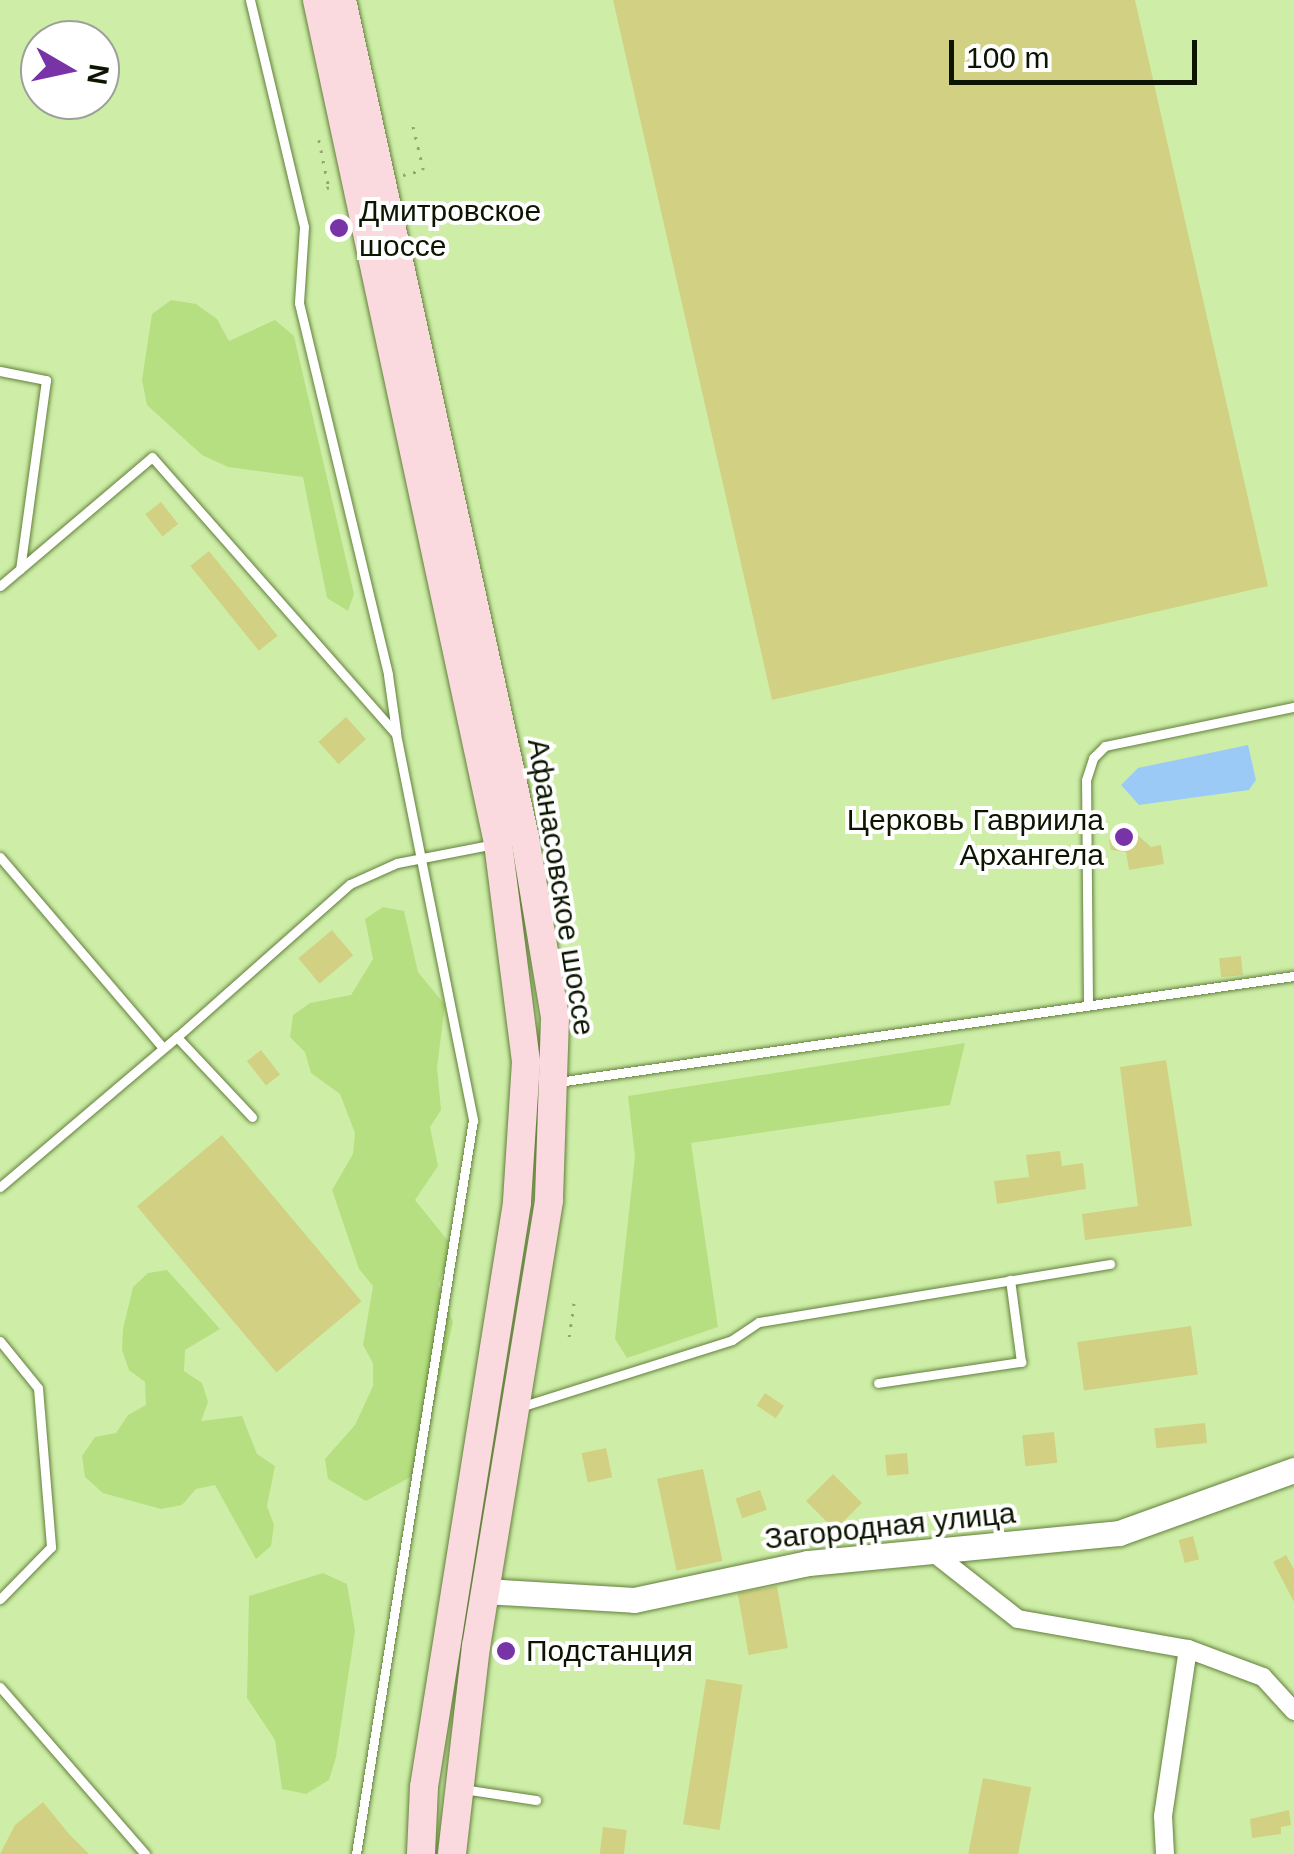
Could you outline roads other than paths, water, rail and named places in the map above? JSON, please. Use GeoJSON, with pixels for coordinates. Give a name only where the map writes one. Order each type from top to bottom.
{"type":"FeatureCollection","features":[{"type":"Feature","properties":{"kind":"main road","name":"Афанасовское шоссе"},"geometry":{"type":"LineString","coordinates":[[317,0],[555,1018],[558,1082],[549,1200],[484,1591],[456,1788],[452,1854]]}},
{"type":"Feature","properties":{"kind":"main road","name":"Афанасовское шоссе"},"geometry":{"type":"LineString","coordinates":[[342,0],[512,840],[526,1122],[424,1787],[421,1854]]}},
{"type":"Feature","properties":{"kind":"street","name":"Загородная улица"},"geometry":{"type":"LineString","coordinates":[[484,1591],[634,1600],[808,1562],[935,1554],[1119,1533],[1294,1470]]}},
{"type":"Feature","properties":{"kind":"street"},"geometry":{"type":"LineString","coordinates":[[935,1554],[1018,1619],[1188,1649],[1262,1677],[1294,1711]]}},
{"type":"Feature","properties":{"kind":"street"},"geometry":{"type":"LineString","coordinates":[[1165,1854],[1163,1816],[1188,1649]]}},
{"type":"Feature","properties":{"kind":"lane"},"geometry":{"type":"LineString","coordinates":[[250,0],[304,227],[298,303],[388,674],[416,859],[473,1120],[356,1854]]}},
{"type":"Feature","properties":{"kind":"lane"},"geometry":{"type":"LineString","coordinates":[[0,371],[46,380],[20,569]]}},
{"type":"Feature","properties":{"kind":"lane"},"geometry":{"type":"LineString","coordinates":[[0,586],[152,457],[396,734]]}},
{"type":"Feature","properties":{"kind":"lane"},"geometry":{"type":"LineString","coordinates":[[1088,1003],[1086,780],[1093,758],[1105,746],[1294,707]]}},
{"type":"Feature","properties":{"kind":"lane"},"geometry":{"type":"LineString","coordinates":[[0,1188],[350,884],[416,859],[512,840]]}},
{"type":"Feature","properties":{"kind":"lane"},"geometry":{"type":"LineString","coordinates":[[0,857],[163,1048]]}},
{"type":"Feature","properties":{"kind":"lane"},"geometry":{"type":"LineString","coordinates":[[558,1082],[1294,976]]}},
{"type":"Feature","properties":{"kind":"lane"},"geometry":{"type":"LineString","coordinates":[[177,1037],[252,1117]]}},
{"type":"Feature","properties":{"kind":"lane"},"geometry":{"type":"LineString","coordinates":[[513,1410],[732,1340],[759,1322],[1110,1264]]}},
{"type":"Feature","properties":{"kind":"lane"},"geometry":{"type":"LineString","coordinates":[[878,1383],[1020,1362],[1010,1280]]}},
{"type":"Feature","properties":{"kind":"lane"},"geometry":{"type":"LineString","coordinates":[[0,1341],[38,1388],[51,1547],[0,1599]]}},
{"type":"Feature","properties":{"kind":"lane"},"geometry":{"type":"LineString","coordinates":[[0,1687],[145,1854]]}},
{"type":"Feature","properties":{"kind":"lane"},"geometry":{"type":"LineString","coordinates":[[456,1788],[536,1800]]}},
{"type":"Feature","properties":{"kind":"water"},"geometry":{"type":"Polygon","coordinates":[[[1248,745],[1256,780],[1249,790],[1139,805],[1121,785],[1138,768],[1248,745]]]}},
{"type":"Feature","properties":{"kind":"place","name":"Дмитровское шоссе"},"geometry":{"type":"Point","coordinates":[339,228]}},
{"type":"Feature","properties":{"kind":"place","name":"Церковь Гавриила Архангела"},"geometry":{"type":"Point","coordinates":[1124,837]}},
{"type":"Feature","properties":{"kind":"place","name":"Подстанция"},"geometry":{"type":"Point","coordinates":[506,1651]}}]}
